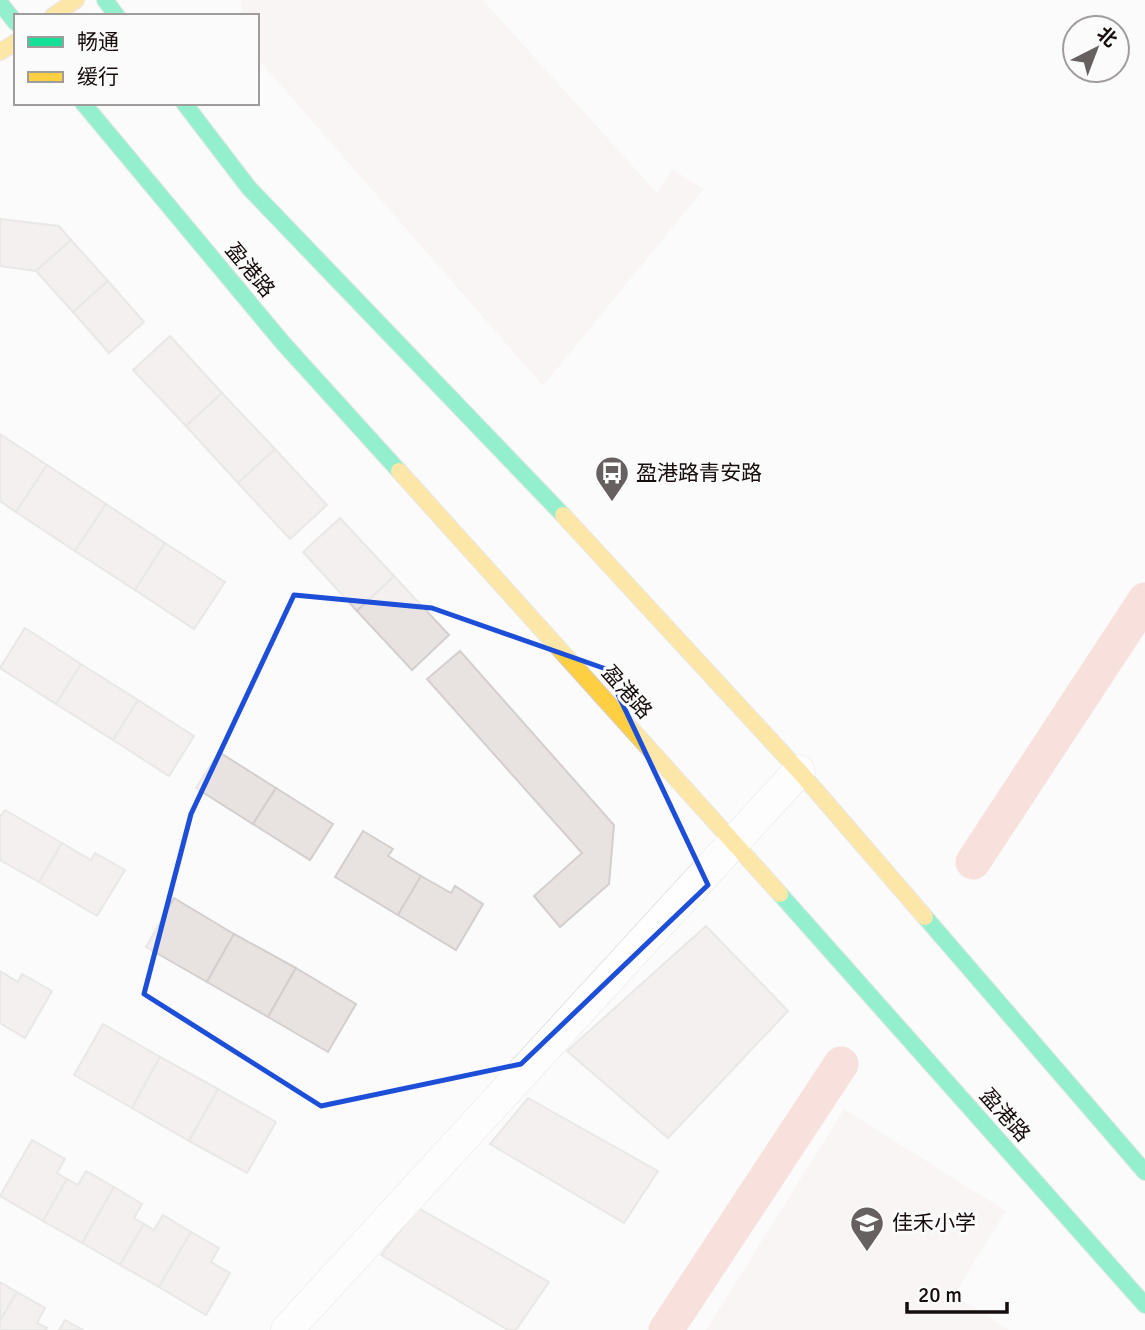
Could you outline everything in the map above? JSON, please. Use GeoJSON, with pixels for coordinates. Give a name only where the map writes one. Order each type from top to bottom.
{"type":"FeatureCollection","features":[{"type":"Feature","properties":{"kind":"main road"},"geometry":{"type":"LineString","coordinates":[[56,14],[76,0]]}},
{"type":"Feature","properties":{"kind":"main road"},"geometry":{"type":"LineString","coordinates":[[0,3],[14,20]]}},
{"type":"Feature","properties":{"kind":"main road","name":"盈港路"},"geometry":{"type":"LineString","coordinates":[[85,105],[283,343],[734,842],[1145,1305]]}},
{"type":"Feature","properties":{"kind":"main road"},"geometry":{"type":"LineString","coordinates":[[186,105],[249,188],[581,534],[799,771],[1145,1172]]}},
{"type":"Feature","properties":{"kind":"street"},"geometry":{"type":"LineString","coordinates":[[288,1330],[799,771]]}},
{"type":"Feature","properties":{"kind":"highlighted area"},"geometry":{"type":"Polygon","coordinates":[[[294,595],[432,608],[606,669],[708,885],[521,1064],[321,1106],[144,994],[191,814],[294,595]]]}},
{"type":"Feature","properties":{"kind":"shaded area"},"geometry":{"type":"Polygon","coordinates":[[[241,0],[483,0],[657,193],[672,169],[704,189],[543,386],[259,60],[259,14],[242,14],[241,0]]]}},
{"type":"Feature","properties":{"kind":"shaded area","name":"佳禾小学"},"geometry":{"type":"Polygon","coordinates":[[[844,1109],[1006,1211],[954,1295],[1009,1330],[706,1330],[844,1109]]]}},
{"type":"Feature","properties":{"kind":"building"},"geometry":{"type":"Polygon","coordinates":[[[0,219],[59,226],[71,240],[36,271],[0,266],[0,219]]]}},
{"type":"Feature","properties":{"kind":"building"},"geometry":{"type":"Polygon","coordinates":[[[71,240],[108,281],[73,312],[36,271],[71,240]]]}},
{"type":"Feature","properties":{"kind":"building"},"geometry":{"type":"Polygon","coordinates":[[[108,281],[144,322],[109,353],[73,312],[108,281]]]}},
{"type":"Feature","properties":{"kind":"building"},"geometry":{"type":"Polygon","coordinates":[[[170,336],[222,393],[186,426],[133,370],[170,336]]]}},
{"type":"Feature","properties":{"kind":"building"},"geometry":{"type":"Polygon","coordinates":[[[222,393],[275,449],[238,483],[186,426],[222,393]]]}},
{"type":"Feature","properties":{"kind":"building"},"geometry":{"type":"Polygon","coordinates":[[[0,434],[47,465],[16,512],[0,501],[0,434]]]}},
{"type":"Feature","properties":{"kind":"building"},"geometry":{"type":"Polygon","coordinates":[[[275,449],[327,505],[290,539],[238,483],[275,449]]]}},
{"type":"Feature","properties":{"kind":"building"},"geometry":{"type":"Polygon","coordinates":[[[47,465],[106,504],[75,551],[16,512],[47,465]]]}},
{"type":"Feature","properties":{"kind":"building"},"geometry":{"type":"Polygon","coordinates":[[[106,504],[165,543],[135,590],[75,551],[106,504]]]}},
{"type":"Feature","properties":{"kind":"building"},"geometry":{"type":"Polygon","coordinates":[[[340,518],[394,576],[357,611],[303,552],[340,518]]]}},
{"type":"Feature","properties":{"kind":"building"},"geometry":{"type":"Polygon","coordinates":[[[165,543],[225,582],[194,629],[135,590],[165,543]]]}},
{"type":"Feature","properties":{"kind":"building"},"geometry":{"type":"Polygon","coordinates":[[[394,576],[449,635],[412,670],[357,611],[394,576]]]}},
{"type":"Feature","properties":{"kind":"building"},"geometry":{"type":"Polygon","coordinates":[[[25,628],[81,664],[56,704],[0,668],[25,628]]]}},
{"type":"Feature","properties":{"kind":"building"},"geometry":{"type":"Polygon","coordinates":[[[460,651],[614,825],[609,884],[560,927],[534,896],[582,853],[427,679],[460,651]]]}},
{"type":"Feature","properties":{"kind":"building"},"geometry":{"type":"Polygon","coordinates":[[[81,664],[138,700],[113,740],[56,704],[81,664]]]}},
{"type":"Feature","properties":{"kind":"building"},"geometry":{"type":"Polygon","coordinates":[[[138,700],[194,736],[169,776],[113,740],[138,700]]]}},
{"type":"Feature","properties":{"kind":"building"},"geometry":{"type":"Polygon","coordinates":[[[219,752],[276,788],[253,824],[196,788],[219,752]]]}},
{"type":"Feature","properties":{"kind":"building"},"geometry":{"type":"Polygon","coordinates":[[[276,788],[333,824],[310,860],[253,824],[276,788]]]}},
{"type":"Feature","properties":{"kind":"building"},"geometry":{"type":"Polygon","coordinates":[[[5,810],[62,843],[39,882],[0,860],[0,817],[5,810]]]}},
{"type":"Feature","properties":{"kind":"building"},"geometry":{"type":"Polygon","coordinates":[[[363,831],[393,849],[388,856],[421,876],[398,915],[335,877],[363,831]]]}},
{"type":"Feature","properties":{"kind":"building"},"geometry":{"type":"Polygon","coordinates":[[[62,843],[91,860],[95,853],[125,870],[97,916],[39,882],[62,843]]]}},
{"type":"Feature","properties":{"kind":"building"},"geometry":{"type":"Polygon","coordinates":[[[421,876],[451,893],[455,886],[483,904],[456,950],[398,915],[421,876]]]}},
{"type":"Feature","properties":{"kind":"building"},"geometry":{"type":"Polygon","coordinates":[[[174,898],[234,934],[207,982],[146,947],[174,898]]]}},
{"type":"Feature","properties":{"kind":"building"},"geometry":{"type":"Polygon","coordinates":[[[706,926],[788,1011],[668,1138],[567,1051],[706,926]]]}},
{"type":"Feature","properties":{"kind":"building"},"geometry":{"type":"Polygon","coordinates":[[[234,934],[296,968],[268,1017],[207,982],[234,934]]]}},
{"type":"Feature","properties":{"kind":"building"},"geometry":{"type":"Polygon","coordinates":[[[296,968],[356,1004],[328,1052],[268,1017],[296,968]]]}},
{"type":"Feature","properties":{"kind":"building"},"geometry":{"type":"Polygon","coordinates":[[[0,971],[18,982],[22,974],[52,991],[25,1038],[0,1023],[0,971]]]}},
{"type":"Feature","properties":{"kind":"building"},"geometry":{"type":"Polygon","coordinates":[[[103,1024],[160,1057],[132,1108],[74,1075],[103,1024]]]}},
{"type":"Feature","properties":{"kind":"building"},"geometry":{"type":"Polygon","coordinates":[[[160,1057],[218,1089],[189,1141],[132,1108],[160,1057]]]}},
{"type":"Feature","properties":{"kind":"building"},"geometry":{"type":"Polygon","coordinates":[[[218,1089],[276,1122],[247,1173],[189,1141],[218,1089]]]}},
{"type":"Feature","properties":{"kind":"building"},"geometry":{"type":"Polygon","coordinates":[[[528,1098],[658,1171],[624,1223],[490,1144],[528,1098]]]}},
{"type":"Feature","properties":{"kind":"building"},"geometry":{"type":"Polygon","coordinates":[[[32,1140],[65,1159],[57,1173],[67,1179],[43,1221],[0,1196],[32,1140]]]}},
{"type":"Feature","properties":{"kind":"building"},"geometry":{"type":"Polygon","coordinates":[[[86,1171],[114,1187],[82,1243],[43,1221],[67,1179],[78,1185],[86,1171]]]}},
{"type":"Feature","properties":{"kind":"building"},"geometry":{"type":"Polygon","coordinates":[[[114,1187],[142,1204],[134,1218],[144,1224],[120,1265],[82,1243],[114,1187]]]}},
{"type":"Feature","properties":{"kind":"building"},"geometry":{"type":"Polygon","coordinates":[[[418,1208],[549,1282],[516,1330],[508,1330],[381,1255],[418,1208]]]}},
{"type":"Feature","properties":{"kind":"building"},"geometry":{"type":"Polygon","coordinates":[[[163,1215],[191,1232],[159,1287],[120,1265],[144,1224],[154,1230],[163,1215]]]}},
{"type":"Feature","properties":{"kind":"building"},"geometry":{"type":"Polygon","coordinates":[[[191,1232],[219,1248],[211,1262],[230,1273],[206,1315],[159,1287],[191,1232]]]}},
{"type":"Feature","properties":{"kind":"building"},"geometry":{"type":"Polygon","coordinates":[[[0,1282],[17,1292],[0,1321],[0,1282]]]}},
{"type":"Feature","properties":{"kind":"building"},"geometry":{"type":"Polygon","coordinates":[[[17,1292],[45,1308],[37,1323],[47,1328],[46,1330],[0,1330],[0,1321],[17,1292]]]}},
{"type":"Feature","properties":{"kind":"building"},"geometry":{"type":"Polygon","coordinates":[[[65,1320],[83,1330],[59,1330],[65,1320]]]}},
{"type":"Feature","properties":{"kind":"waterway"},"geometry":{"type":"LineString","coordinates":[[973,862],[1145,600]]}},
{"type":"Feature","properties":{"kind":"waterway"},"geometry":{"type":"LineString","coordinates":[[666,1330],[841,1064]]}},
{"type":"Feature","properties":{"kind":"traffic: fast"},"geometry":{"type":"LineString","coordinates":[[105,0],[116,14]]}},
{"type":"Feature","properties":{"kind":"traffic: fast"},"geometry":{"type":"LineString","coordinates":[[0,3],[14,20]]}},
{"type":"Feature","properties":{"kind":"traffic: fast"},"geometry":{"type":"LineString","coordinates":[[85,105],[283,343],[399,471]]}},
{"type":"Feature","properties":{"kind":"traffic: fast"},"geometry":{"type":"LineString","coordinates":[[186,105],[249,188],[563,515]]}},
{"type":"Feature","properties":{"kind":"traffic: fast"},"geometry":{"type":"LineString","coordinates":[[780,894],[1145,1305]]}},
{"type":"Feature","properties":{"kind":"traffic: fast"},"geometry":{"type":"LineString","coordinates":[[925,917],[1145,1172]]}},
{"type":"Feature","properties":{"kind":"traffic: slow"},"geometry":{"type":"LineString","coordinates":[[56,14],[76,0]]}},
{"type":"Feature","properties":{"kind":"traffic: slow"},"geometry":{"type":"LineString","coordinates":[[0,52],[14,43]]}},
{"type":"Feature","properties":{"kind":"traffic: slow"},"geometry":{"type":"LineString","coordinates":[[399,471],[780,894]]}},
{"type":"Feature","properties":{"kind":"traffic: slow"},"geometry":{"type":"LineString","coordinates":[[563,515],[799,771],[925,917]]}},
{"type":"Feature","properties":{"kind":"place","name":"盈港路青安路"},"geometry":{"type":"Point","coordinates":[612,503]}},
{"type":"Feature","properties":{"kind":"place","name":"佳禾小学"},"geometry":{"type":"Point","coordinates":[867,1253]}}]}
